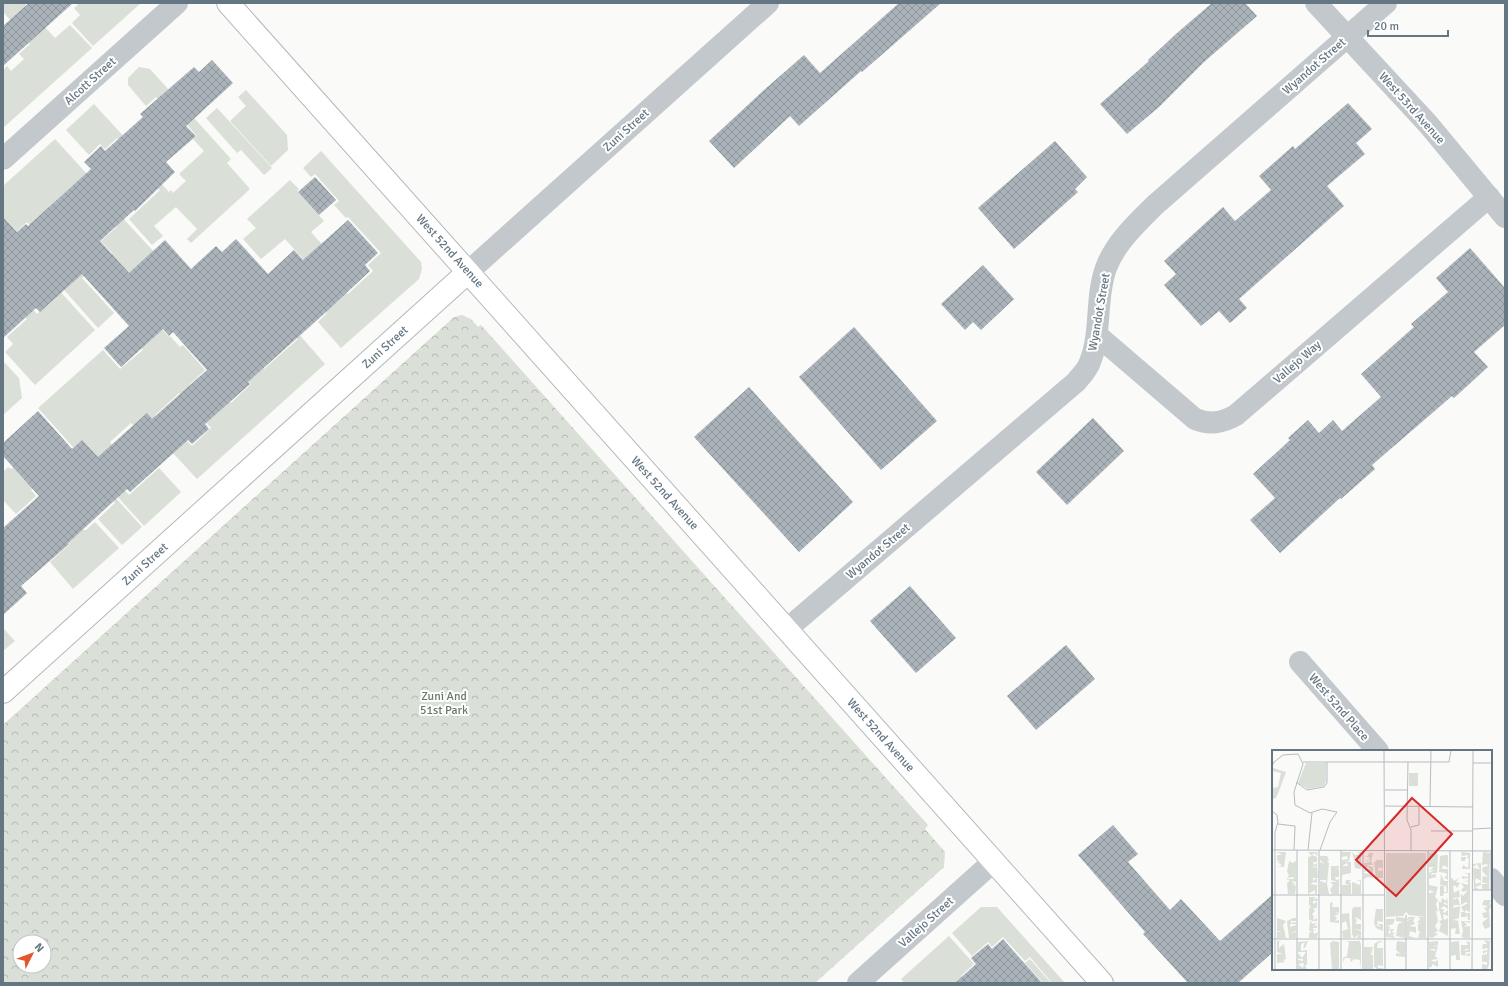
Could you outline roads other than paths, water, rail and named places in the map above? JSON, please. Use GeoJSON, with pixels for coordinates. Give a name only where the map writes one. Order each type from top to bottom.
{"type":"FeatureCollection","features":[{"type":"Feature","properties":{"kind":"street","name":"Alcott Street"},"geometry":{"type":"LineString","coordinates":[[3,160],[177,3]]}},
{"type":"Feature","properties":{"kind":"street","name":"West 52nd Avenue"},"geometry":{"type":"LineString","coordinates":[[228,3],[1102,983]]}},
{"type":"Feature","properties":{"kind":"street","name":"Zuni Street"},"geometry":{"type":"LineString","coordinates":[[3,692],[768,3]]}},
{"type":"Feature","properties":{"kind":"street","name":"West 53rd Avenue"},"geometry":{"type":"LineString","coordinates":[[1316,3],[1428,124],[1505,217]]}},
{"type":"Feature","properties":{"kind":"street","name":"Wyandot Street"},"geometry":{"type":"LineString","coordinates":[[787,629],[1076,382],[1090,363],[1097,335],[1102,285],[1106,269],[1112,255],[1136,224],[1154,205],[1386,3]]}},
{"type":"Feature","properties":{"kind":"street","name":"Vallejo Way"},"geometry":{"type":"LineString","coordinates":[[1097,335],[1195,419],[1211,423],[1228,420],[1488,197]]}},
{"type":"Feature","properties":{"kind":"street","name":"West 52nd Place"},"geometry":{"type":"LineString","coordinates":[[1300,662],[1377,750]]}},
{"type":"Feature","properties":{"kind":"street","name":"Vallejo Street"},"geometry":{"type":"LineString","coordinates":[[858,983],[994,861]]}},
{"type":"Feature","properties":{"kind":"street"},"geometry":{"type":"LineString","coordinates":[[1492,880],[1505,895]]}},
{"type":"Feature","properties":{"kind":"park label","name":"Zuni And 51st Park"},"geometry":{"type":"Point","coordinates":[444,703]}}]}
